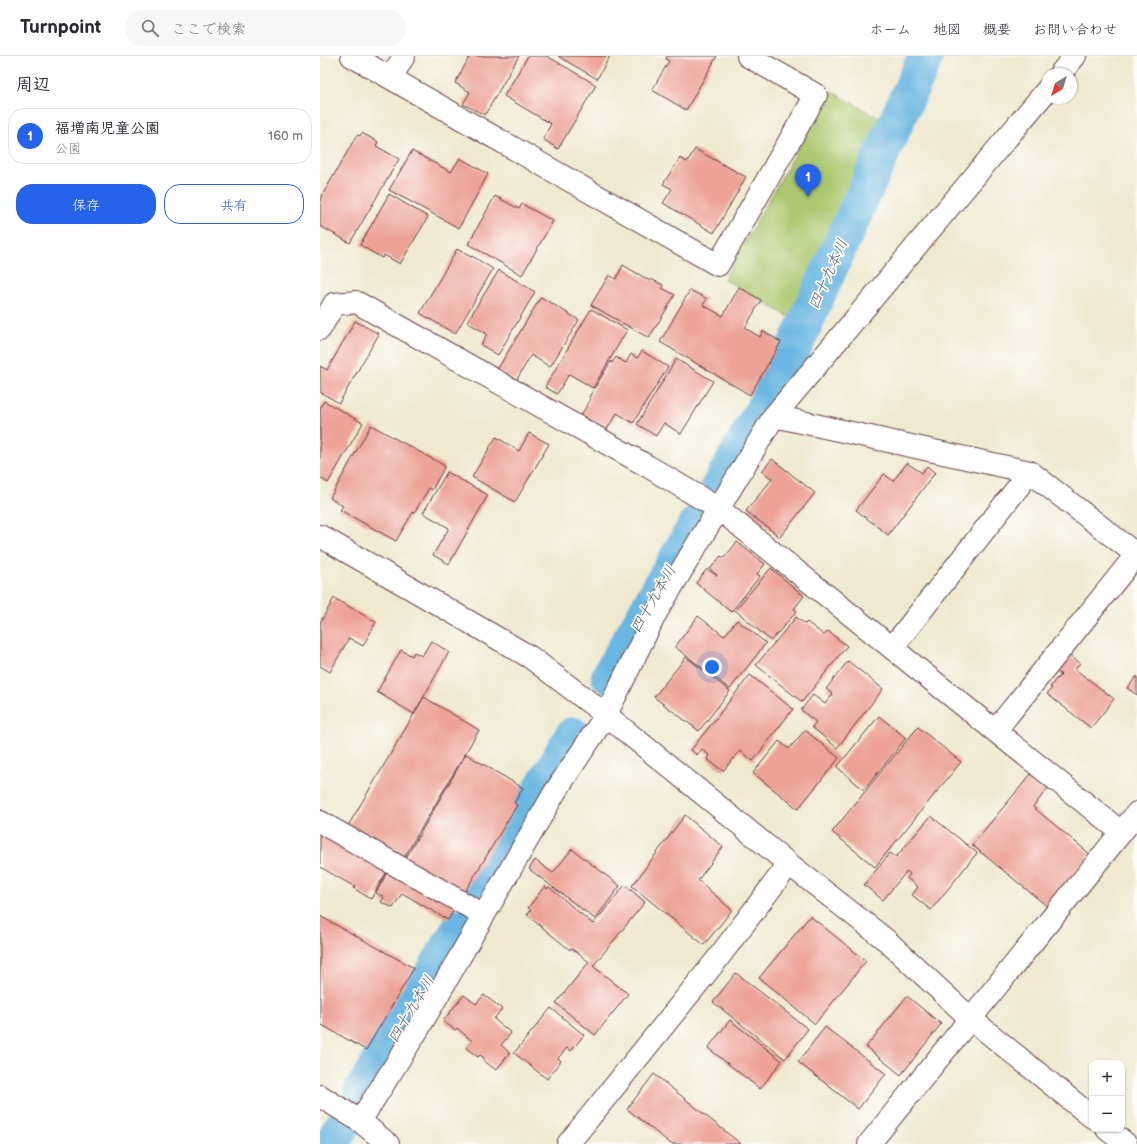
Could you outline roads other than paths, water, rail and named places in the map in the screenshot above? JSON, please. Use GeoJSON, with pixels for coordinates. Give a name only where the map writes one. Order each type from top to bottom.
{"type":"FeatureCollection","features":[{"type":"Feature","properties":{"kind":"street"},"geometry":{"type":"LineString","coordinates":[[352,56],[718,265],[816,95],[748,56]]}},
{"type":"Feature","properties":{"kind":"street"},"geometry":{"type":"LineString","coordinates":[[391,78],[404,56]]}},
{"type":"Feature","properties":{"kind":"street"},"geometry":{"type":"LineString","coordinates":[[1065,68],[1075,56]]}},
{"type":"Feature","properties":{"kind":"street"},"geometry":{"type":"LineString","coordinates":[[360,1121],[417,1031],[555,792],[606,715],[656,613],[774,416],[1041,97]]}},
{"type":"Feature","properties":{"kind":"street"},"geometry":{"type":"LineString","coordinates":[[320,330],[334,304],[356,302],[649,467],[719,509],[1121,832]]}},
{"type":"Feature","properties":{"kind":"street"},"geometry":{"type":"LineString","coordinates":[[774,416],[1030,472],[1137,555],[995,731]]}},
{"type":"Feature","properties":{"kind":"street"},"geometry":{"type":"LineString","coordinates":[[892,648],[1030,472]]}},
{"type":"Feature","properties":{"kind":"street"},"geometry":{"type":"LineString","coordinates":[[320,536],[530,657],[606,715],[789,864],[886,940],[971,1019],[1089,1115]]}},
{"type":"Feature","properties":{"kind":"street"},"geometry":{"type":"LineString","coordinates":[[869,1144],[1137,813]]}},
{"type":"Feature","properties":{"kind":"street"},"geometry":{"type":"LineString","coordinates":[[320,822],[484,915]]}},
{"type":"Feature","properties":{"kind":"street"},"geometry":{"type":"LineString","coordinates":[[568,1144],[715,962],[789,864]]}},
{"type":"Feature","properties":{"kind":"street"},"geometry":{"type":"LineString","coordinates":[[320,1096],[360,1121],[388,1144]]}},
{"type":"Feature","properties":{"kind":"street"},"geometry":{"type":"LineString","coordinates":[[1111,1132],[1126,1144]]}},
{"type":"Feature","properties":{"kind":"waterway","name":"四十九本川"},"geometry":{"type":"LineString","coordinates":[[719,486],[768,400],[790,357],[926,56]]}},
{"type":"Feature","properties":{"kind":"waterway","name":"四十九本川"},"geometry":{"type":"LineString","coordinates":[[609,676],[697,523]]}},
{"type":"Feature","properties":{"kind":"waterway","name":"四十九本川"},"geometry":{"type":"LineString","coordinates":[[484,886],[573,735]]}},
{"type":"Feature","properties":{"kind":"waterway","name":"四十九本川"},"geometry":{"type":"LineString","coordinates":[[361,1092],[461,926]]}},
{"type":"Feature","properties":{"kind":"waterway","name":"四十九本川"},"geometry":{"type":"LineString","coordinates":[[332,1144],[342,1126]]}},
{"type":"Feature","properties":{"kind":"place","name":"福増南児童公園"},"geometry":{"type":"Point","coordinates":[808,197]}}]}
